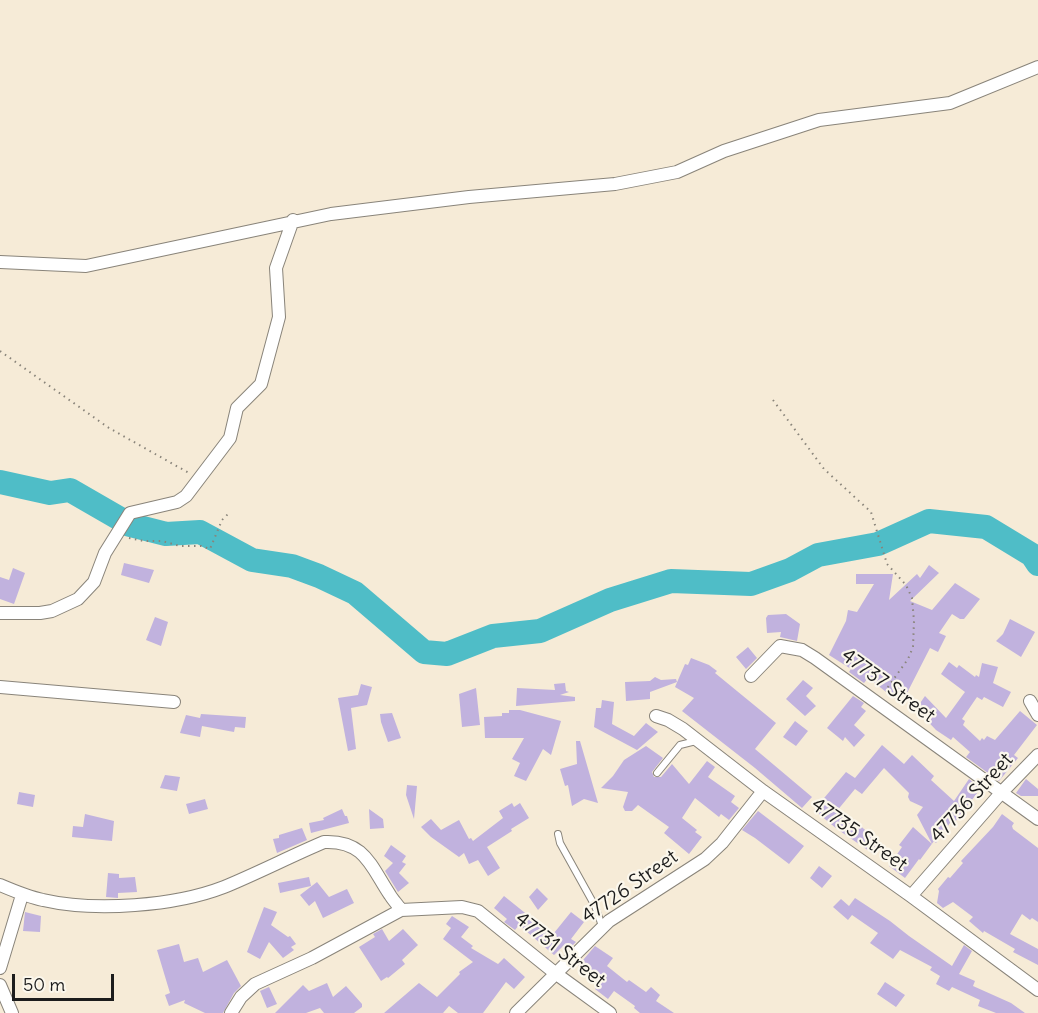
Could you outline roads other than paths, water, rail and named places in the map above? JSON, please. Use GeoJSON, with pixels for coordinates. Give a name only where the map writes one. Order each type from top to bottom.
{"type":"FeatureCollection","features":[{"type":"Feature","properties":{"kind":"street"},"geometry":{"type":"LineString","coordinates":[[0,262],[86,266],[293,220],[331,214],[469,197],[615,184],[677,172],[724,152],[819,120],[950,103],[1038,68]]}},
{"type":"Feature","properties":{"kind":"street"},"geometry":{"type":"LineString","coordinates":[[0,613],[40,614],[78,599],[94,582],[105,553],[130,513],[177,502],[186,496],[230,438],[237,408],[261,384],[279,317],[276,268],[293,220]]}},
{"type":"Feature","properties":{"kind":"street","name":"47737 Street"},"geometry":{"type":"LineString","coordinates":[[751,676],[780,646],[802,650],[1038,819]]}},
{"type":"Feature","properties":{"kind":"street"},"geometry":{"type":"LineString","coordinates":[[0,687],[174,702]]}},
{"type":"Feature","properties":{"kind":"street"},"geometry":{"type":"LineString","coordinates":[[1030,700],[1038,716]]}},
{"type":"Feature","properties":{"kind":"street","name":"47735 Street"},"geometry":{"type":"LineString","coordinates":[[656,716],[668,720],[698,741],[1038,990]]}},
{"type":"Feature","properties":{"kind":"street","name":"47736 Street"},"geometry":{"type":"LineString","coordinates":[[911,896],[1001,793],[1038,755]]}},
{"type":"Feature","properties":{"kind":"street","name":"47726 Street"},"geometry":{"type":"LineString","coordinates":[[516,1013],[603,927],[705,859],[722,843],[764,791]]}},
{"type":"Feature","properties":{"kind":"street"},"geometry":{"type":"LineString","coordinates":[[0,885],[22,895],[71,904],[159,903],[223,887],[324,842],[334,841],[360,851],[372,865],[401,910],[312,958],[255,984],[241,997],[231,1013]]}},
{"type":"Feature","properties":{"kind":"street"},"geometry":{"type":"LineString","coordinates":[[0,968],[22,895]]}},
{"type":"Feature","properties":{"kind":"street","name":"47731 Street"},"geometry":{"type":"LineString","coordinates":[[401,910],[462,907],[478,911],[555,973],[610,1013]]}},
{"type":"Feature","properties":{"kind":"street"},"geometry":{"type":"LineString","coordinates":[[0,985],[12,1013]]}},
{"type":"Feature","properties":{"kind":"lane"},"geometry":{"type":"LineString","coordinates":[[657,773],[680,745],[698,741]]}},
{"type":"Feature","properties":{"kind":"lane"},"geometry":{"type":"LineString","coordinates":[[558,834],[560,843],[595,906],[603,927]]}},
{"type":"Feature","properties":{"kind":"waterway"},"geometry":{"type":"LineString","coordinates":[[0,482],[50,493],[70,490],[122,520],[123,523],[166,534],[200,532],[252,560],[292,566],[319,576],[355,593],[424,652],[447,654],[493,636],[540,631],[610,600],[671,581],[751,584],[790,570],[818,555],[878,544],[929,521],[986,527],[1032,555],[1038,564]]}}]}
